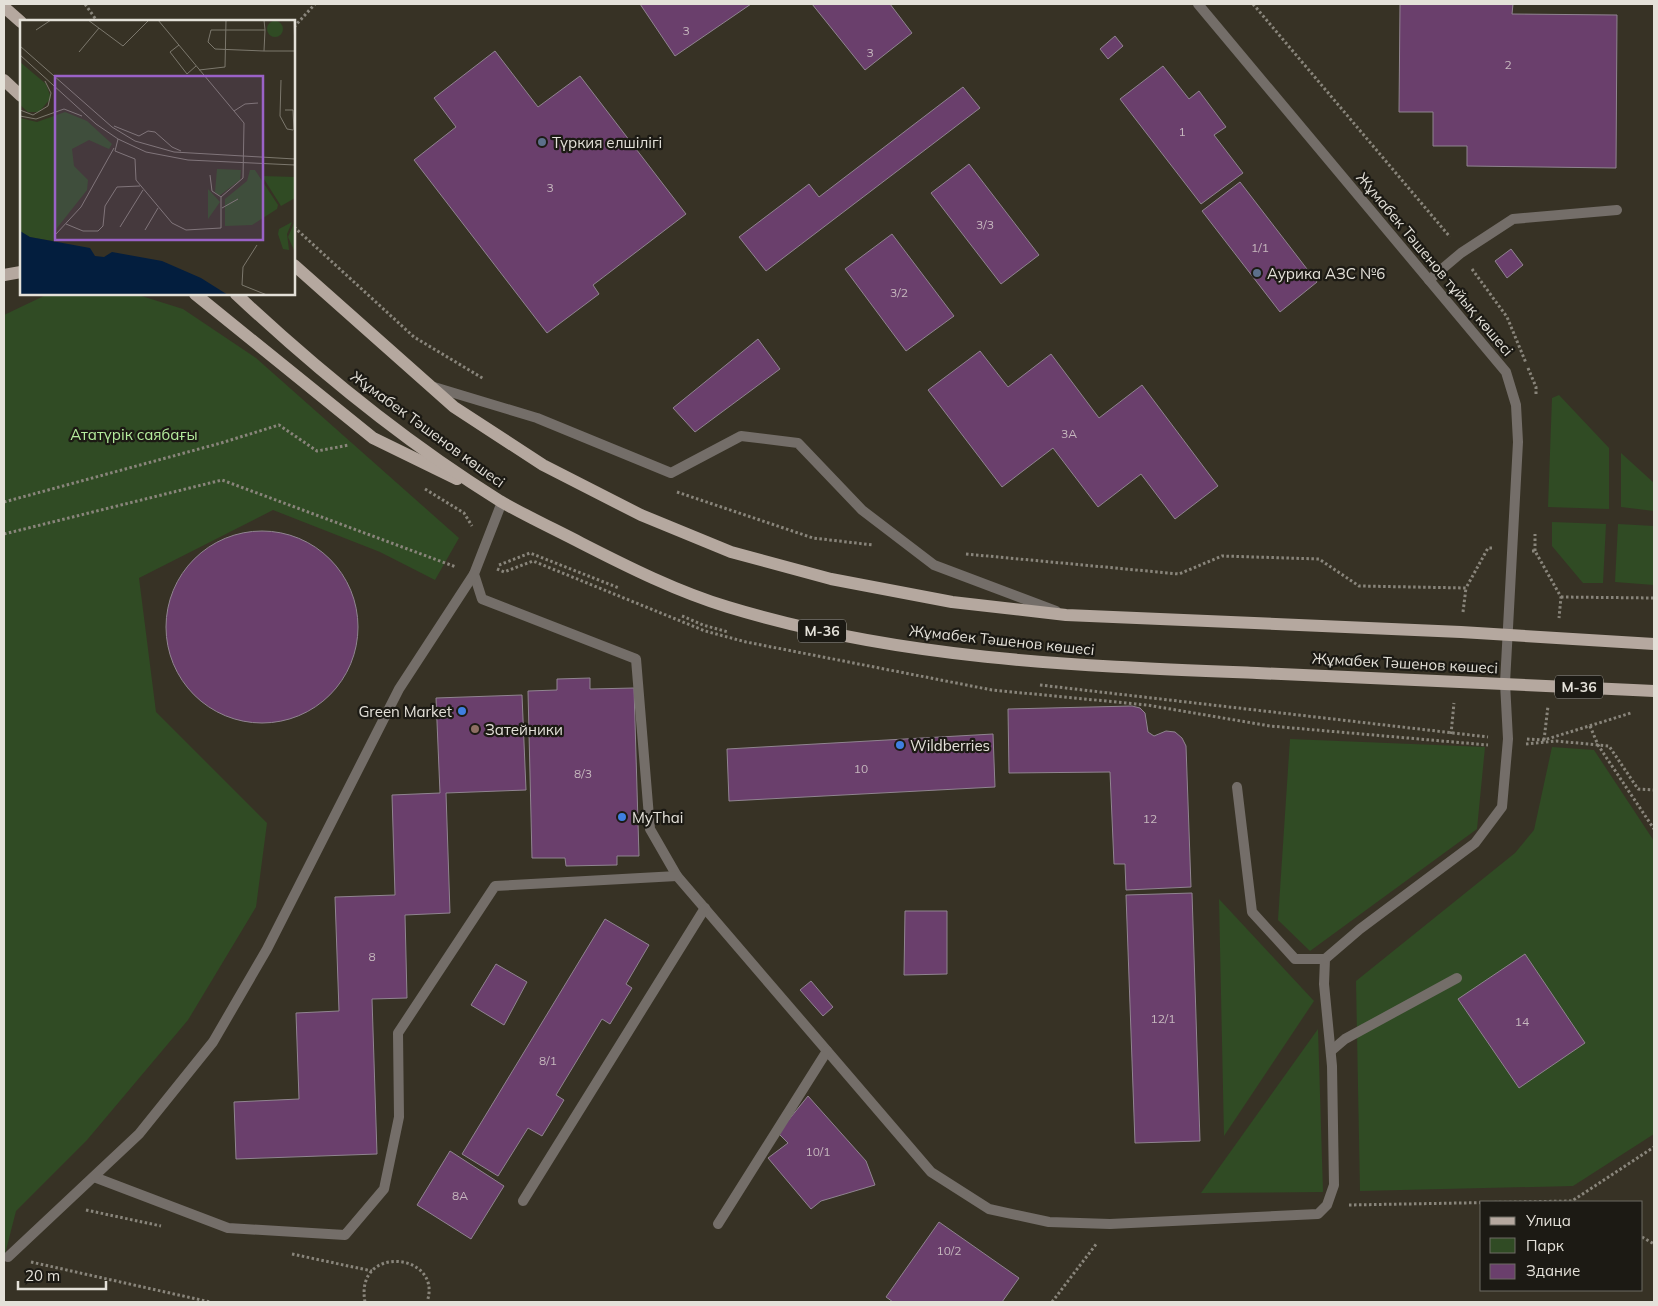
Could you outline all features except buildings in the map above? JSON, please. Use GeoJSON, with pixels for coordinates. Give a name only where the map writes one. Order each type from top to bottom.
{"type":"FeatureCollection","features":[{"type":"Feature","properties":{"kind":"main road"},"geometry":{"type":"LineString","coordinates":[[4,6],[20,21]]}},
{"type":"Feature","properties":{"kind":"main road"},"geometry":{"type":"LineString","coordinates":[[4,80],[20,95]]}},
{"type":"Feature","properties":{"kind":"main road"},"geometry":{"type":"LineString","coordinates":[[295,266],[454,407],[543,465],[641,515],[731,552],[831,579],[952,602],[1066,615],[1654,644]]}},
{"type":"Feature","properties":{"kind":"main road"},"geometry":{"type":"LineString","coordinates":[[4,275],[20,272]]}},
{"type":"Feature","properties":{"kind":"main road"},"geometry":{"type":"LineString","coordinates":[[196,295],[373,438],[502,502]]}},
{"type":"Feature","properties":{"kind":"main road","name":"Жұмабек Тәшенов көшесі"},"geometry":{"type":"LineString","coordinates":[[237,295],[340,386],[423,450],[502,502],[646,574],[726,606],[830,633],[943,653],[1062,665],[1654,691]]}},
{"type":"Feature","properties":{"kind":"street","name":"Жұмабек Тәшенов тұйық көшесі"},"geometry":{"type":"LineString","coordinates":[[1198,4],[1506,372],[1516,405],[1518,442],[1505,683],[1508,739],[1502,807],[1475,843],[1360,929],[1325,960]]}},
{"type":"Feature","properties":{"kind":"street"},"geometry":{"type":"LineString","coordinates":[[1429,280],[1461,253],[1513,219],[1618,210]]}},
{"type":"Feature","properties":{"kind":"street"},"geometry":{"type":"LineString","coordinates":[[430,386],[537,418],[670,473],[741,436],[798,443],[862,510],[934,565],[1066,615]]}},
{"type":"Feature","properties":{"kind":"street"},"geometry":{"type":"LineString","coordinates":[[8,1257],[139,1134],[212,1042],[267,949],[399,689],[474,574],[502,502]]}},
{"type":"Feature","properties":{"kind":"street"},"geometry":{"type":"LineString","coordinates":[[474,574],[482,598],[636,659],[650,829],[677,876],[931,1172],[988,1209],[1049,1222],[1110,1224],[1318,1214],[1327,1205],[1334,1184],[1331,1051],[1324,984],[1325,960],[1295,960],[1252,912],[1237,787]]}},
{"type":"Feature","properties":{"kind":"street"},"geometry":{"type":"LineString","coordinates":[[94,1177],[228,1228],[345,1235],[384,1189],[399,1117],[398,1033],[495,886],[677,876]]}},
{"type":"Feature","properties":{"kind":"street"},"geometry":{"type":"LineString","coordinates":[[523,1201],[705,908]]}},
{"type":"Feature","properties":{"kind":"street"},"geometry":{"type":"LineString","coordinates":[[1331,1051],[1346,1039],[1457,978]]}},
{"type":"Feature","properties":{"kind":"street"},"geometry":{"type":"LineString","coordinates":[[718,1224],[827,1051]]}},
{"type":"Feature","properties":{"kind":"path"},"geometry":{"type":"LineString","coordinates":[[85,4],[96,20]]}},
{"type":"Feature","properties":{"kind":"path"},"geometry":{"type":"LineString","coordinates":[[295,26],[315,4]]}},
{"type":"Feature","properties":{"kind":"path"},"geometry":{"type":"LineString","coordinates":[[295,228],[414,337],[489,382]]}},
{"type":"Feature","properties":{"kind":"path"},"geometry":{"type":"LineString","coordinates":[[4,502],[221,443],[279,425],[317,451],[351,445]]}},
{"type":"Feature","properties":{"kind":"path"},"geometry":{"type":"LineString","coordinates":[[4,534],[222,480],[474,574]]}},
{"type":"Feature","properties":{"kind":"path"},"geometry":{"type":"LineString","coordinates":[[424,489],[464,513]]}},
{"type":"Feature","properties":{"kind":"path"},"geometry":{"type":"LineString","coordinates":[[672,490],[813,538],[877,545]]}},
{"type":"Feature","properties":{"kind":"path"},"geometry":{"type":"LineString","coordinates":[[963,554],[1179,574],[1222,556],[1319,559],[1359,586],[1466,588],[1488,548],[1513,549],[1535,551],[1561,597],[1654,598]]}},
{"type":"Feature","properties":{"kind":"path"},"geometry":{"type":"LineString","coordinates":[[1544,740],[1640,710]]}},
{"type":"Feature","properties":{"kind":"path"},"geometry":{"type":"LineString","coordinates":[[1590,726],[1598,745],[1654,829]]}},
{"type":"Feature","properties":{"kind":"path"},"geometry":{"type":"LineString","coordinates":[[1574,1201],[1654,1147]]}},
{"type":"Feature","properties":{"kind":"path"},"geometry":{"type":"LineString","coordinates":[[1327,1205],[1480,1203]]}},
{"type":"Feature","properties":{"kind":"path"},"geometry":{"type":"LineString","coordinates":[[1052,1302],[1110,1224]]}},
{"type":"Feature","properties":{"kind":"path"},"geometry":{"type":"LineString","coordinates":[[8,1257],[210,1302]]}},
{"type":"Feature","properties":{"kind":"path"},"geometry":{"type":"LineString","coordinates":[[365,1302],[363,1291],[366,1280],[372,1271],[380,1264],[400,1260],[410,1264],[425,1278],[428,1288],[427,1302]]}},
{"type":"Feature","properties":{"kind":"green space","name":"Ататүрік саябағы"},"geometry":{"type":"Polygon","coordinates":[[[46,295],[138,295],[183,309],[256,358],[459,538],[435,580],[380,552],[273,510],[139,578],[156,712],[267,823],[256,907],[188,1020],[87,1140],[16,1211],[4,1258],[4,315],[46,295]]]}},
{"type":"Feature","properties":{"kind":"green space"},"geometry":{"type":"Polygon","coordinates":[[[1559,395],[1609,448],[1609,509],[1548,507],[1552,398],[1559,395]]]}},
{"type":"Feature","properties":{"kind":"green space"},"geometry":{"type":"Polygon","coordinates":[[[1621,453],[1654,483],[1654,511],[1621,507],[1621,453]]]}},
{"type":"Feature","properties":{"kind":"green space"},"geometry":{"type":"Polygon","coordinates":[[[1552,522],[1606,524],[1603,583],[1583,583],[1552,546],[1552,522]]]}},
{"type":"Feature","properties":{"kind":"green space"},"geometry":{"type":"Polygon","coordinates":[[[1618,524],[1654,526],[1654,585],[1615,582],[1618,524]]]}},
{"type":"Feature","properties":{"kind":"green space"},"geometry":{"type":"Polygon","coordinates":[[[1290,739],[1485,747],[1477,829],[1310,951],[1278,920],[1290,739]]]}},
{"type":"Feature","properties":{"kind":"green space"},"geometry":{"type":"Polygon","coordinates":[[[1552,747],[1594,750],[1654,841],[1654,1134],[1573,1186],[1360,1191],[1356,981],[1515,853],[1534,830],[1552,747]]]}},
{"type":"Feature","properties":{"kind":"green space"},"geometry":{"type":"Polygon","coordinates":[[[1219,899],[1314,1001],[1224,1136],[1219,899]]]}},
{"type":"Feature","properties":{"kind":"green space"},"geometry":{"type":"Polygon","coordinates":[[[1318,1029],[1323,1192],[1201,1193],[1318,1029]]]}},
{"type":"Feature","properties":{"kind":"place","name":"Түркия елшілігі"},"geometry":{"type":"Point","coordinates":[542,142]}},
{"type":"Feature","properties":{"kind":"place","name":"Аурика АЗС №6"},"geometry":{"type":"Point","coordinates":[1257,273]}},
{"type":"Feature","properties":{"kind":"place","name":"Green Market"},"geometry":{"type":"Point","coordinates":[462,711]}},
{"type":"Feature","properties":{"kind":"place","name":"Затейники"},"geometry":{"type":"Point","coordinates":[475,729]}},
{"type":"Feature","properties":{"kind":"place","name":"Wildberries"},"geometry":{"type":"Point","coordinates":[900,745]}},
{"type":"Feature","properties":{"kind":"place","name":"MyThai"},"geometry":{"type":"Point","coordinates":[622,817]}}]}
